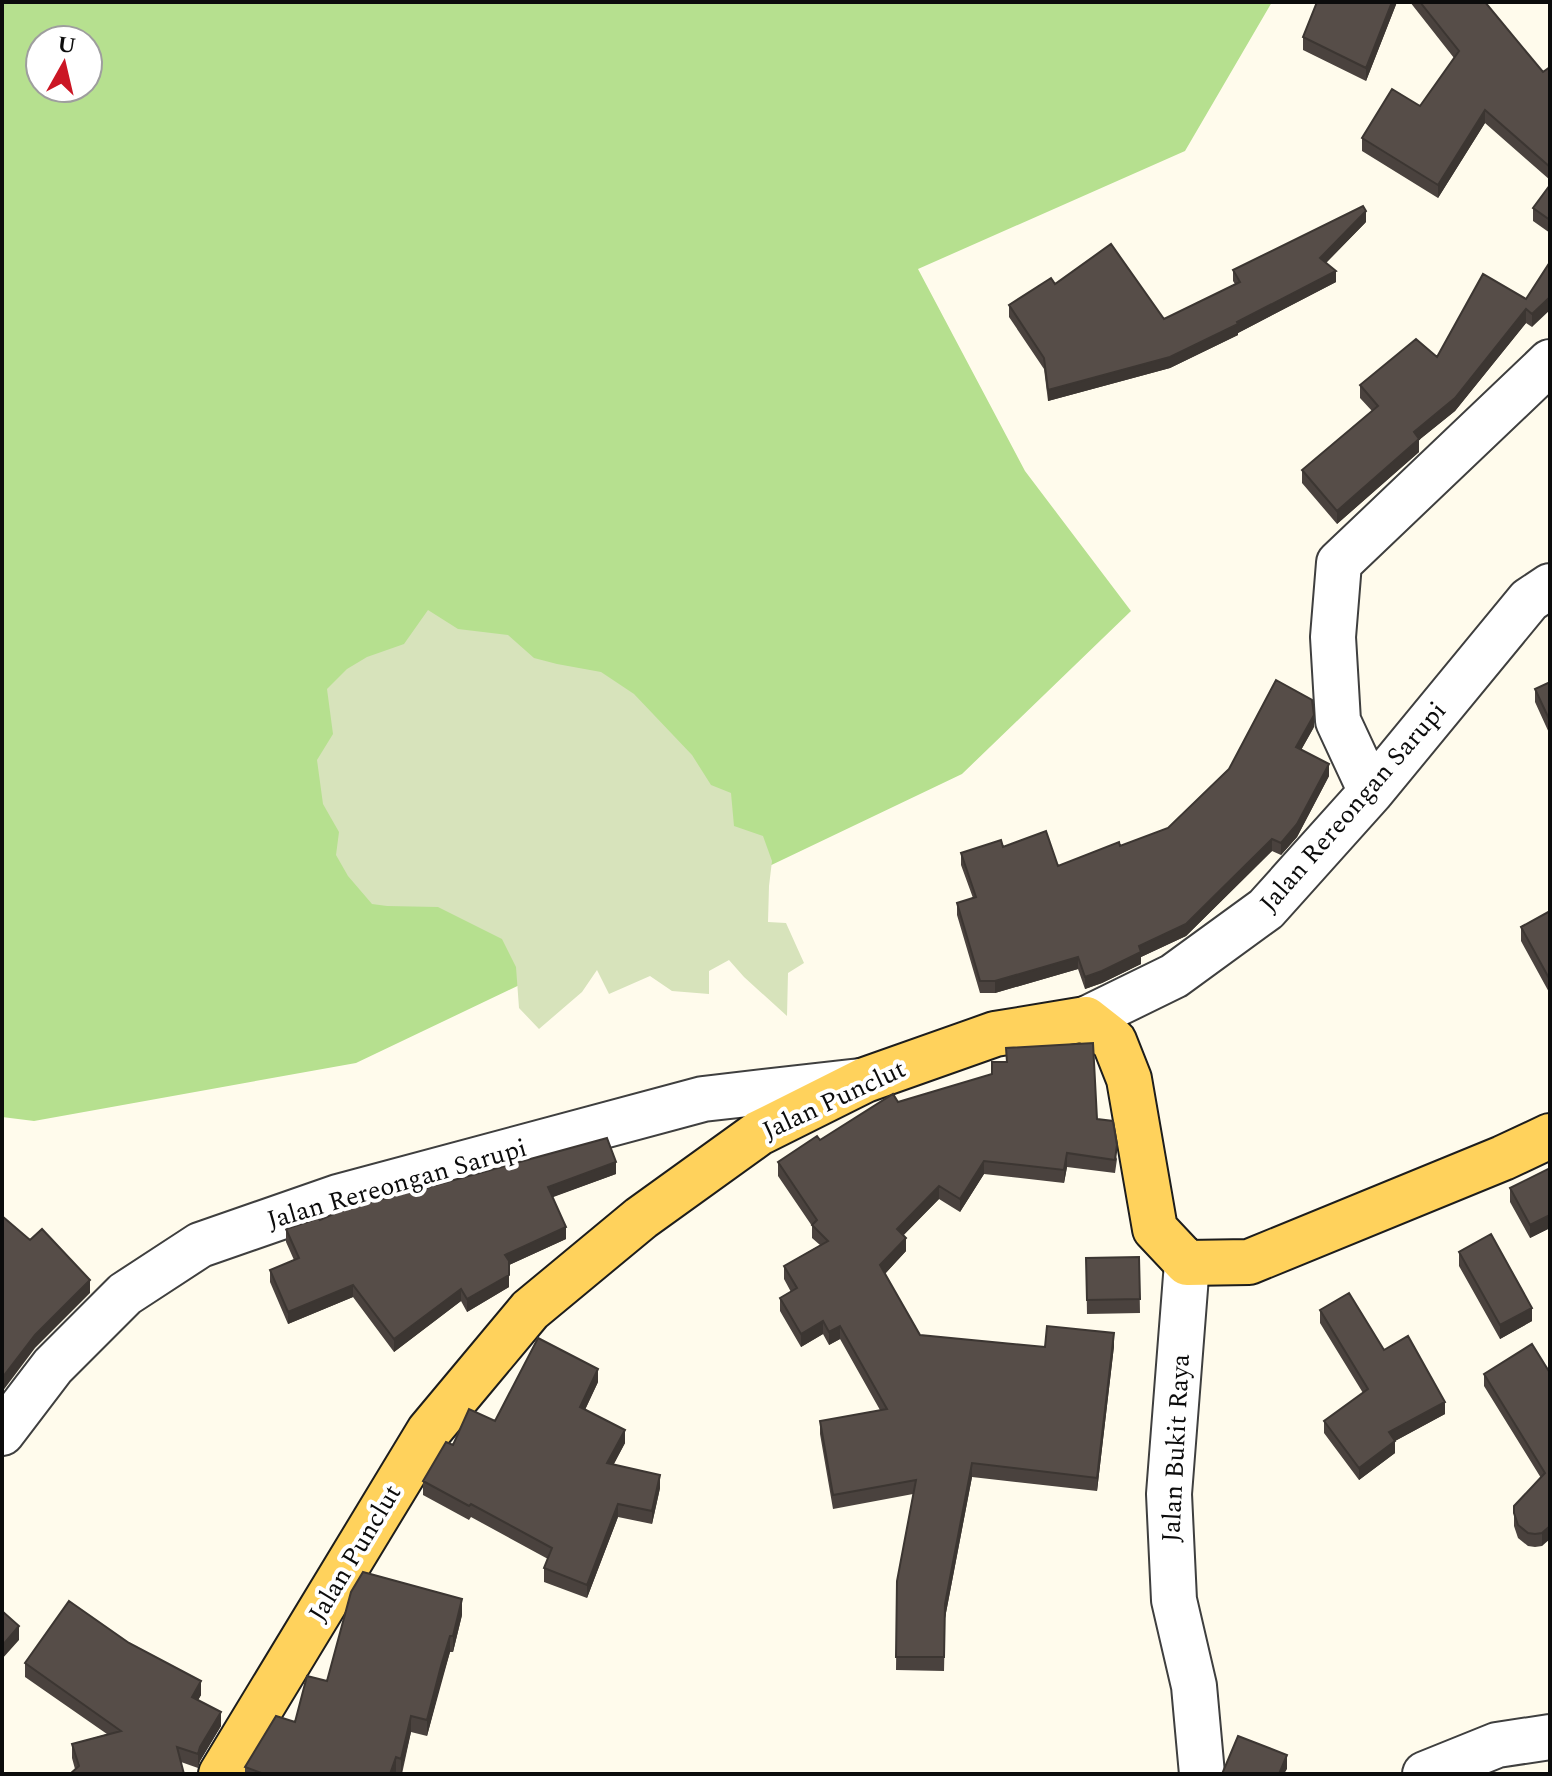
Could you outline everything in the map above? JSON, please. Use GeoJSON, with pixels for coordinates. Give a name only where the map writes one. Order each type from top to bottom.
{"type":"FeatureCollection","features":[{"type":"Feature","properties":{"kind":"main road","name":"Jalan Punclut"},"geometry":{"type":"LineString","coordinates":[[221,1774],[429,1431],[530,1310],[641,1218],[759,1133],[865,1080],[995,1034],[1086,1019]]}},
{"type":"Feature","properties":{"kind":"main road"},"geometry":{"type":"LineString","coordinates":[[1086,1019],[1114,1041],[1129,1079],[1155,1229],[1187,1263],[1249,1262],[1550,1136]]}},
{"type":"Feature","properties":{"kind":"street"},"geometry":{"type":"LineString","coordinates":[[1371,792],[1338,721],[1333,637],[1339,563],[1550,362]]}},
{"type":"Feature","properties":{"kind":"street","name":"Jalan Rereongan Sarupi"},"geometry":{"type":"LineString","coordinates":[[1086,1019],[1174,976],[1266,909],[1371,792],[1529,600],[1550,586]]}},
{"type":"Feature","properties":{"kind":"street","name":"Jalan Rereongan Sarupi"},"geometry":{"type":"LineString","coordinates":[[2,1433],[53,1366],[125,1294],[200,1245],[338,1197],[703,1099],[865,1080]]}},
{"type":"Feature","properties":{"kind":"street","name":"Jalan Bukit Raya"},"geometry":{"type":"LineString","coordinates":[[1187,1263],[1169,1494],[1174,1600],[1194,1686],[1202,1774]]}},
{"type":"Feature","properties":{"kind":"street"},"geometry":{"type":"LineString","coordinates":[[1425,1774],[1497,1745],[1550,1737]]}},
{"type":"Feature","properties":{"kind":"green space"},"geometry":{"type":"Polygon","coordinates":[[[2,2],[1272,2],[1185,151],[918,269],[1025,471],[1131,611],[962,774],[356,1063],[34,1121],[2,1117],[2,2]]]}},
{"type":"Feature","properties":{"kind":"green space"},"geometry":{"type":"Polygon","coordinates":[[[428,610],[458,629],[508,635],[534,658],[601,672],[634,694],[692,755],[711,785],[731,793],[734,826],[763,836],[772,861],[768,922],[786,923],[804,963],[788,973],[787,1016],[729,960],[709,971],[709,994],[672,991],[650,976],[609,994],[597,970],[582,992],[539,1029],[519,1008],[516,967],[502,939],[438,907],[372,904],[348,876],[336,855],[339,832],[323,804],[317,760],[333,734],[327,689],[347,669],[367,657],[404,644],[428,610]]]}},
{"type":"Feature","properties":{"kind":"building"},"geometry":{"type":"Polygon","coordinates":[[[1317,2],[1392,2],[1366,68],[1303,37],[1317,2]]]}},
{"type":"Feature","properties":{"kind":"building"},"geometry":{"type":"Polygon","coordinates":[[[1420,2],[1485,2],[1543,72],[1550,67],[1550,167],[1485,110],[1438,185],[1362,138],[1392,89],[1420,106],[1459,51],[1420,2]]]}},
{"type":"Feature","properties":{"kind":"building"},"geometry":{"type":"Polygon","coordinates":[[[1550,185],[1550,220],[1533,208],[1550,185]]]}},
{"type":"Feature","properties":{"kind":"building"},"geometry":{"type":"Polygon","coordinates":[[[1363,206],[1366,211],[1320,258],[1336,271],[1170,357],[1048,390],[1044,358],[1009,305],[1051,278],[1055,284],[1111,244],[1164,319],[1240,282],[1233,270],[1363,206]]]}},
{"type":"Feature","properties":{"kind":"building"},"geometry":{"type":"Polygon","coordinates":[[[1550,262],[1550,297],[1532,314],[1526,309],[1455,398],[1414,432],[1419,439],[1337,511],[1302,470],[1378,406],[1360,385],[1416,339],[1437,357],[1483,274],[1526,299],[1550,262]]]}},
{"type":"Feature","properties":{"kind":"building"},"geometry":{"type":"Polygon","coordinates":[[[1276,680],[1312,700],[1314,715],[1296,747],[1329,764],[1297,824],[1281,843],[1272,839],[1186,924],[1139,946],[1141,952],[1102,971],[1085,977],[1078,957],[995,981],[980,981],[957,903],[976,897],[961,853],[1001,840],[1003,847],[1046,831],[1058,866],[1119,842],[1120,846],[1168,828],[1229,769],[1276,680]]]}},
{"type":"Feature","properties":{"kind":"building"},"geometry":{"type":"Polygon","coordinates":[[[1550,682],[1550,721],[1535,689],[1550,682]]]}},
{"type":"Feature","properties":{"kind":"building"},"geometry":{"type":"Polygon","coordinates":[[[1550,911],[1550,980],[1521,927],[1550,911]]]}},
{"type":"Feature","properties":{"kind":"building"},"geometry":{"type":"Polygon","coordinates":[[[1093,1043],[1097,1119],[1113,1121],[1117,1145],[1115,1160],[1067,1153],[1064,1170],[984,1161],[960,1199],[939,1186],[897,1229],[906,1238],[880,1265],[920,1335],[1045,1347],[1047,1326],[1114,1333],[1097,1478],[972,1463],[945,1604],[944,1657],[896,1657],[897,1581],[916,1480],[833,1495],[820,1421],[887,1409],[840,1326],[829,1332],[823,1321],[801,1334],[780,1298],[797,1288],[784,1266],[828,1241],[812,1225],[817,1220],[778,1162],[817,1136],[820,1140],[893,1094],[898,1102],[992,1074],[992,1062],[1007,1062],[1006,1048],[1093,1043]]]}},
{"type":"Feature","properties":{"kind":"building"},"geometry":{"type":"Polygon","coordinates":[[[607,1138],[616,1162],[548,1187],[566,1227],[505,1255],[509,1261],[509,1275],[467,1299],[461,1289],[394,1339],[353,1285],[288,1312],[270,1270],[299,1258],[286,1229],[345,1209],[414,1193],[607,1138]]]}},
{"type":"Feature","properties":{"kind":"building"},"geometry":{"type":"Polygon","coordinates":[[[1550,1168],[1550,1215],[1530,1225],[1510,1188],[1550,1168]]]}},
{"type":"Feature","properties":{"kind":"building"},"geometry":{"type":"Polygon","coordinates":[[[2,1216],[30,1240],[42,1229],[90,1280],[35,1335],[2,1378],[2,1216]]]}},
{"type":"Feature","properties":{"kind":"building"},"geometry":{"type":"Polygon","coordinates":[[[1491,1234],[1532,1308],[1500,1325],[1459,1252],[1491,1234]]]}},
{"type":"Feature","properties":{"kind":"building"},"geometry":{"type":"Polygon","coordinates":[[[1139,1257],[1140,1299],[1087,1300],[1086,1258],[1139,1257]]]}},
{"type":"Feature","properties":{"kind":"building"},"geometry":{"type":"Polygon","coordinates":[[[1349,1293],[1384,1350],[1408,1336],[1445,1402],[1389,1432],[1395,1441],[1359,1468],[1324,1421],[1368,1389],[1320,1310],[1349,1293]]]}},
{"type":"Feature","properties":{"kind":"building"},"geometry":{"type":"Polygon","coordinates":[[[538,1338],[598,1369],[580,1407],[625,1430],[607,1463],[660,1475],[652,1511],[618,1504],[587,1585],[544,1568],[552,1548],[423,1481],[446,1442],[453,1445],[469,1409],[495,1421],[538,1338]]]}},
{"type":"Feature","properties":{"kind":"building"},"geometry":{"type":"Polygon","coordinates":[[[1532,1344],[1550,1373],[1550,1526],[1542,1533],[1535,1534],[1518,1525],[1514,1506],[1545,1473],[1484,1374],[1532,1344]]]}},
{"type":"Feature","properties":{"kind":"building"},"geometry":{"type":"Polygon","coordinates":[[[363,1572],[462,1599],[427,1720],[411,1716],[401,1759],[396,1757],[390,1774],[264,1774],[245,1767],[276,1716],[295,1722],[307,1676],[327,1681],[351,1592],[363,1572]]]}},
{"type":"Feature","properties":{"kind":"building"},"geometry":{"type":"Polygon","coordinates":[[[69,1601],[129,1643],[201,1681],[192,1697],[221,1712],[198,1754],[177,1747],[184,1774],[70,1774],[79,1766],[72,1744],[121,1731],[25,1663],[69,1601]]]}},
{"type":"Feature","properties":{"kind":"building"},"geometry":{"type":"Polygon","coordinates":[[[2,1611],[19,1626],[2,1646],[2,1611]]]}},
{"type":"Feature","properties":{"kind":"building"},"geometry":{"type":"Polygon","coordinates":[[[1238,1736],[1287,1755],[1279,1774],[1222,1774],[1238,1736]]]}}]}
